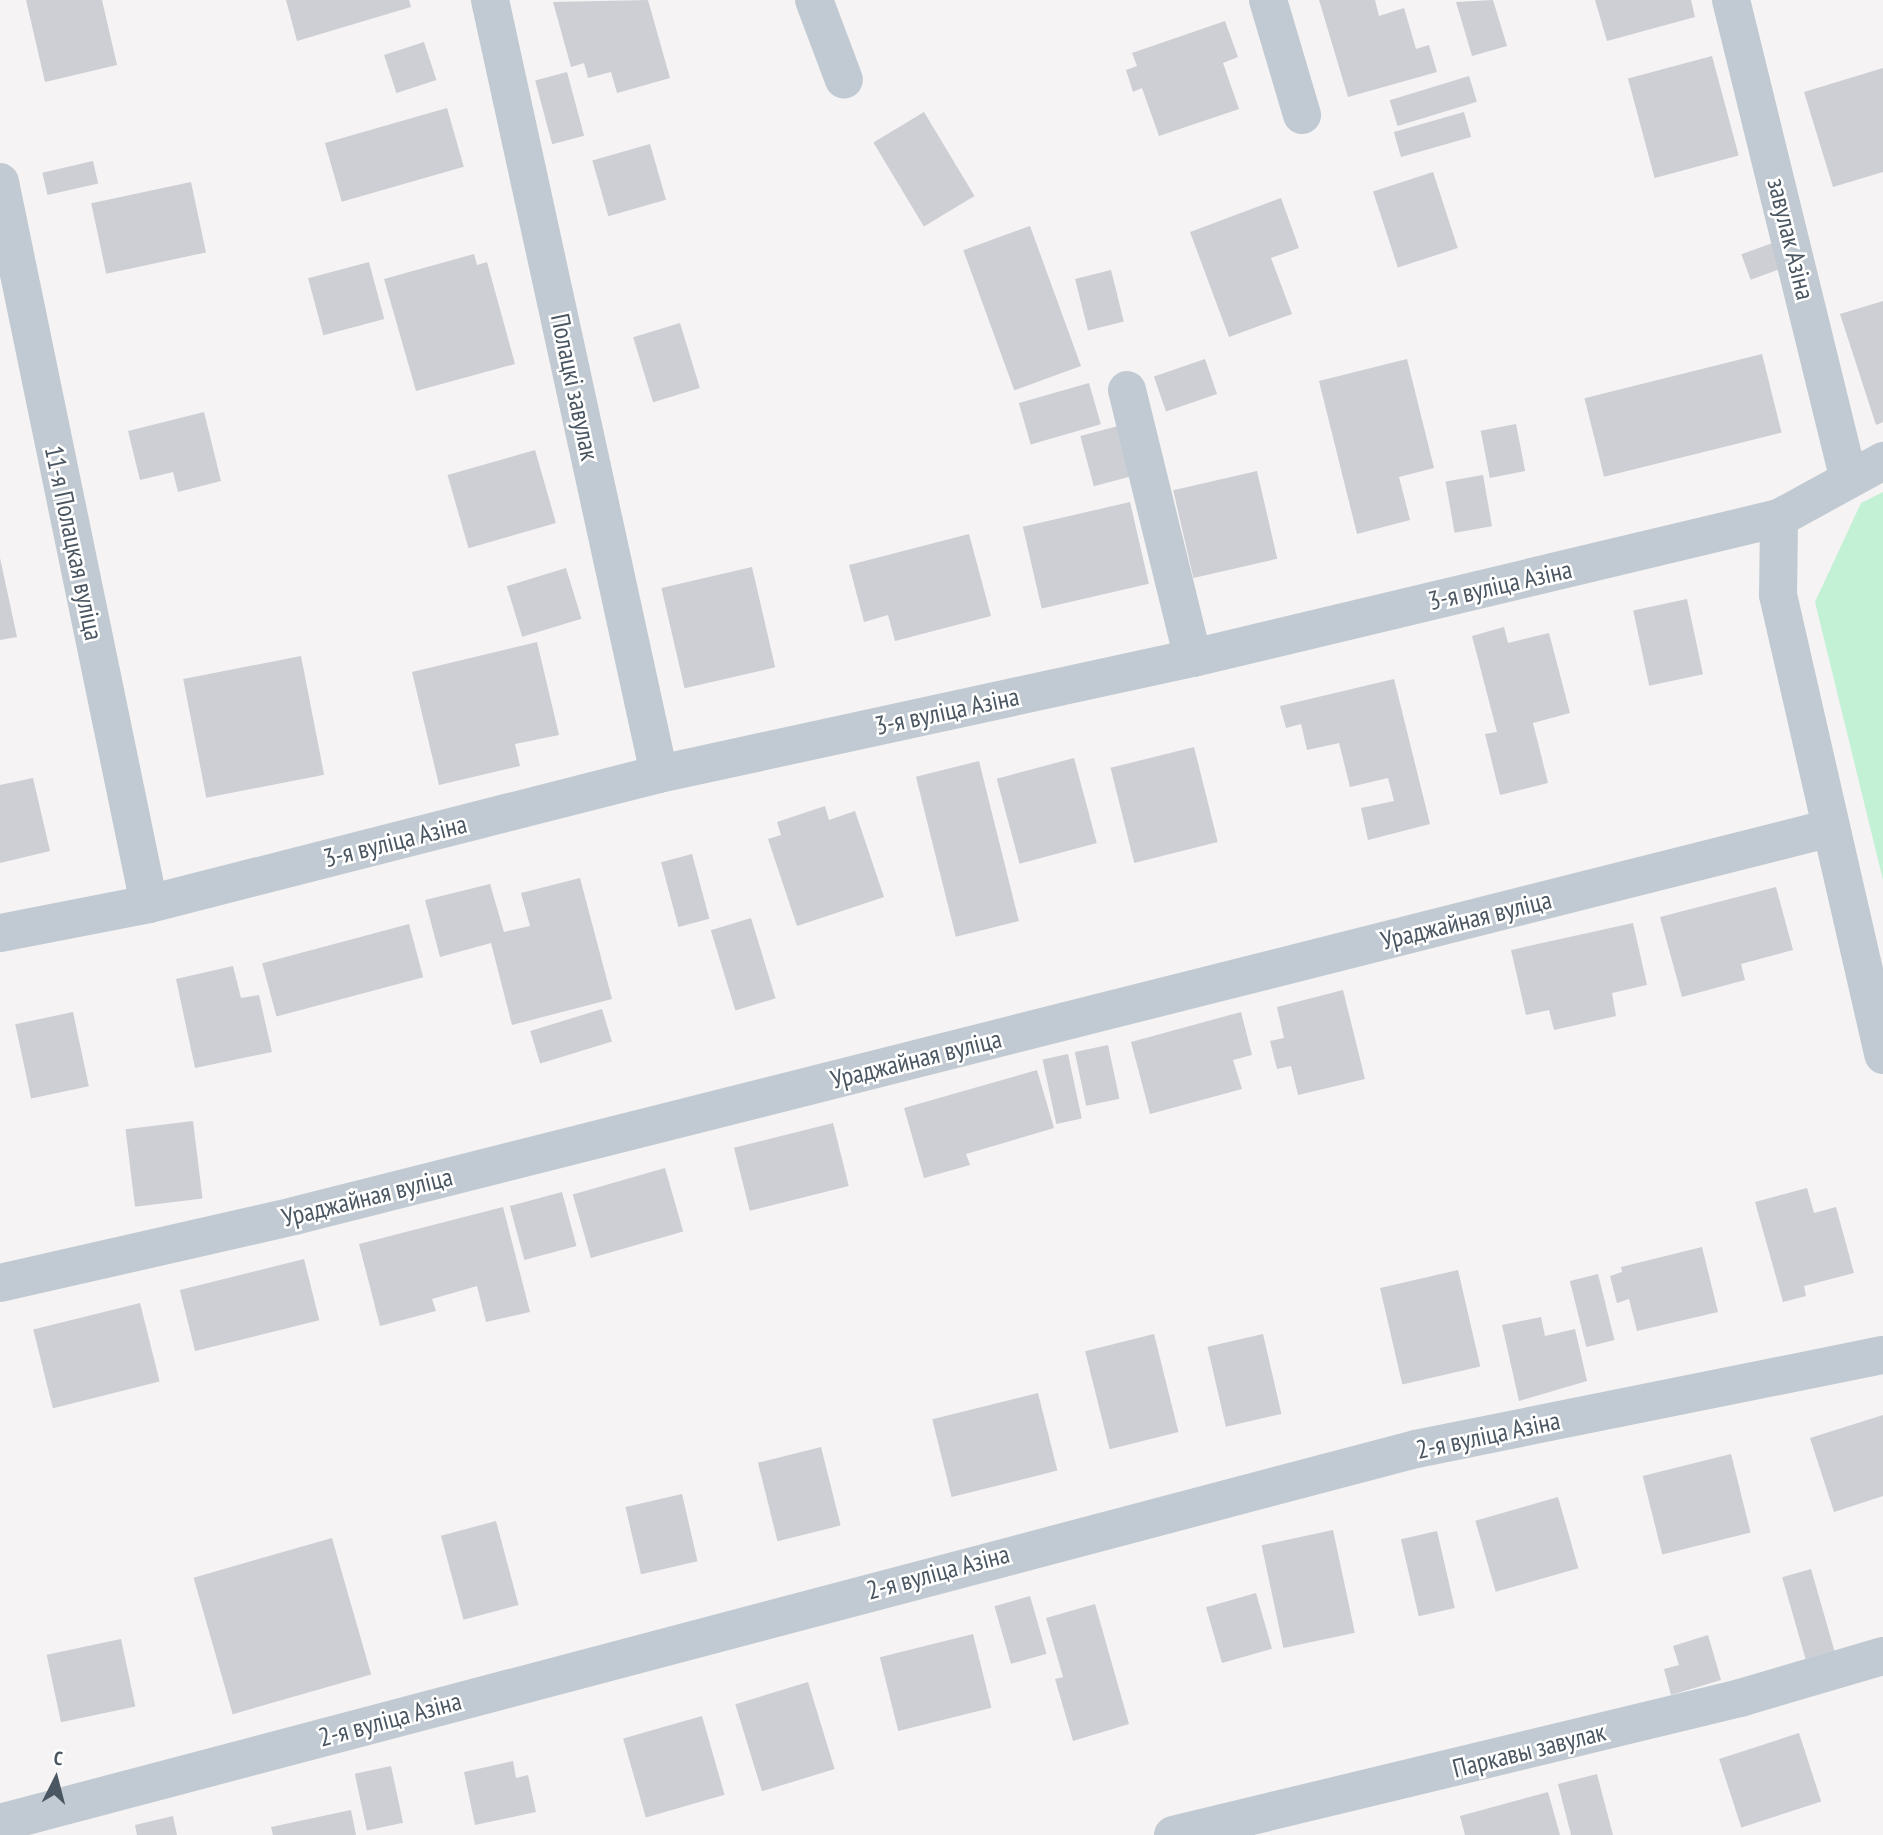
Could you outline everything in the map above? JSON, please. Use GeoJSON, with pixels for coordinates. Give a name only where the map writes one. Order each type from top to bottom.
{"type":"FeatureCollection","features":[{"type":"Feature","properties":{"kind":"street","name":"Полацкі завулак"},"geometry":{"type":"LineString","coordinates":[[490,0],[659,774]]}},
{"type":"Feature","properties":{"kind":"street"},"geometry":{"type":"LineString","coordinates":[[814,0],[844,80]]}},
{"type":"Feature","properties":{"kind":"street"},"geometry":{"type":"LineString","coordinates":[[1268,0],[1302,115]]}},
{"type":"Feature","properties":{"kind":"street","name":"завулак Азіна"},"geometry":{"type":"LineString","coordinates":[[1731,0],[1848,478]]}},
{"type":"Feature","properties":{"kind":"street","name":"11-я Полацкая вуліца"},"geometry":{"type":"LineString","coordinates":[[0,182],[149,904]]}},
{"type":"Feature","properties":{"kind":"street"},"geometry":{"type":"LineString","coordinates":[[1127,390],[1194,657]]}},
{"type":"Feature","properties":{"kind":"street","name":"3-я вуліца Азіна"},"geometry":{"type":"LineString","coordinates":[[0,933],[149,904],[659,774],[1194,657],[1779,519],[1848,478],[1883,461]]}},
{"type":"Feature","properties":{"kind":"street"},"geometry":{"type":"LineString","coordinates":[[1779,519],[1778,595],[1883,1055]]}},
{"type":"Feature","properties":{"kind":"street","name":"Ураджайная вуліца"},"geometry":{"type":"LineString","coordinates":[[0,1283],[308,1213],[1831,828]]}},
{"type":"Feature","properties":{"kind":"street","name":"2-я вуліца Азіна"},"geometry":{"type":"LineString","coordinates":[[0,1823],[1416,1449],[1883,1355]]}},
{"type":"Feature","properties":{"kind":"street","name":"Паркавы завулак"},"geometry":{"type":"LineString","coordinates":[[1173,1835],[1740,1698],[1883,1656]]}},
{"type":"Feature","properties":{"kind":"green space"},"geometry":{"type":"Polygon","coordinates":[[[1883,492],[1883,880],[1815,602],[1861,503],[1883,492]]]}},
{"type":"Feature","properties":{"kind":"building"},"geometry":{"type":"Polygon","coordinates":[[[26,0],[102,0],[117,65],[45,82],[26,0]]]}},
{"type":"Feature","properties":{"kind":"building"},"geometry":{"type":"Polygon","coordinates":[[[286,0],[409,0],[411,7],[297,41],[286,0]]]}},
{"type":"Feature","properties":{"kind":"building"},"geometry":{"type":"Polygon","coordinates":[[[648,0],[670,78],[617,93],[611,72],[588,78],[584,63],[571,67],[553,2],[648,0]]]}},
{"type":"Feature","properties":{"kind":"building"},"geometry":{"type":"Polygon","coordinates":[[[1319,0],[1375,0],[1379,16],[1404,8],[1416,49],[1429,45],[1437,72],[1348,97],[1319,0]]]}},
{"type":"Feature","properties":{"kind":"building"},"geometry":{"type":"Polygon","coordinates":[[[1493,0],[1507,46],[1472,56],[1456,2],[1493,0]]]}},
{"type":"Feature","properties":{"kind":"building"},"geometry":{"type":"Polygon","coordinates":[[[1595,0],[1691,0],[1695,17],[1607,41],[1595,0]]]}},
{"type":"Feature","properties":{"kind":"building"},"geometry":{"type":"Polygon","coordinates":[[[1225,21],[1238,57],[1223,63],[1239,109],[1159,136],[1142,88],[1133,92],[1126,70],[1137,66],[1132,53],[1225,21]]]}},
{"type":"Feature","properties":{"kind":"building"},"geometry":{"type":"Polygon","coordinates":[[[424,42],[436,80],[396,93],[384,55],[424,42]]]}},
{"type":"Feature","properties":{"kind":"building"},"geometry":{"type":"Polygon","coordinates":[[[1712,56],[1739,155],[1655,178],[1628,79],[1712,56]]]}},
{"type":"Feature","properties":{"kind":"building"},"geometry":{"type":"Polygon","coordinates":[[[1883,68],[1883,172],[1833,187],[1804,92],[1883,68]]]}},
{"type":"Feature","properties":{"kind":"building"},"geometry":{"type":"Polygon","coordinates":[[[567,72],[584,136],[552,144],[535,81],[567,72]]]}},
{"type":"Feature","properties":{"kind":"building"},"geometry":{"type":"Polygon","coordinates":[[[1469,76],[1477,102],[1398,126],[1390,100],[1469,76]]]}},
{"type":"Feature","properties":{"kind":"building"},"geometry":{"type":"Polygon","coordinates":[[[447,108],[464,167],[342,202],[325,143],[447,108]]]}},
{"type":"Feature","properties":{"kind":"building"},"geometry":{"type":"Polygon","coordinates":[[[924,112],[974,196],[924,226],[873,142],[924,112]]]}},
{"type":"Feature","properties":{"kind":"building"},"geometry":{"type":"Polygon","coordinates":[[[1464,112],[1471,137],[1401,157],[1394,132],[1464,112]]]}},
{"type":"Feature","properties":{"kind":"building"},"geometry":{"type":"Polygon","coordinates":[[[650,144],[666,200],[608,216],[592,161],[650,144]]]}},
{"type":"Feature","properties":{"kind":"building"},"geometry":{"type":"Polygon","coordinates":[[[93,161],[98,183],[48,195],[42,173],[93,161]]]}},
{"type":"Feature","properties":{"kind":"building"},"geometry":{"type":"Polygon","coordinates":[[[1433,172],[1458,248],[1398,268],[1373,191],[1433,172]]]}},
{"type":"Feature","properties":{"kind":"building"},"geometry":{"type":"Polygon","coordinates":[[[191,182],[206,252],[106,274],[91,203],[191,182]]]}},
{"type":"Feature","properties":{"kind":"building"},"geometry":{"type":"Polygon","coordinates":[[[1281,198],[1299,248],[1271,258],[1292,314],[1229,337],[1190,232],[1281,198]]]}},
{"type":"Feature","properties":{"kind":"building"},"geometry":{"type":"Polygon","coordinates":[[[1030,226],[1081,366],[1014,390],[963,250],[1030,226]]]}},
{"type":"Feature","properties":{"kind":"building"},"geometry":{"type":"Polygon","coordinates":[[[1778,241],[1787,266],[1751,280],[1741,254],[1778,241]]]}},
{"type":"Feature","properties":{"kind":"building"},"geometry":{"type":"Polygon","coordinates":[[[474,254],[477,265],[487,262],[515,364],[416,391],[384,279],[474,254]]]}},
{"type":"Feature","properties":{"kind":"building"},"geometry":{"type":"Polygon","coordinates":[[[369,262],[384,319],[323,335],[308,278],[369,262]]]}},
{"type":"Feature","properties":{"kind":"building"},"geometry":{"type":"Polygon","coordinates":[[[1111,270],[1124,321],[1088,330],[1075,279],[1111,270]]]}},
{"type":"Feature","properties":{"kind":"building"},"geometry":{"type":"Polygon","coordinates":[[[1883,301],[1883,422],[1876,425],[1840,314],[1883,301]]]}},
{"type":"Feature","properties":{"kind":"building"},"geometry":{"type":"Polygon","coordinates":[[[680,323],[700,388],[653,402],[633,337],[680,323]]]}},
{"type":"Feature","properties":{"kind":"building"},"geometry":{"type":"Polygon","coordinates":[[[1762,354],[1782,433],[1604,477],[1584,398],[1762,354]]]}},
{"type":"Feature","properties":{"kind":"building"},"geometry":{"type":"Polygon","coordinates":[[[1205,359],[1217,394],[1166,412],[1154,377],[1205,359]]]}},
{"type":"Feature","properties":{"kind":"building"},"geometry":{"type":"Polygon","coordinates":[[[1407,359],[1434,468],[1399,477],[1410,520],[1357,534],[1319,381],[1407,359]]]}},
{"type":"Feature","properties":{"kind":"building"},"geometry":{"type":"Polygon","coordinates":[[[1089,383],[1101,424],[1031,444],[1019,403],[1089,383]]]}},
{"type":"Feature","properties":{"kind":"building"},"geometry":{"type":"Polygon","coordinates":[[[204,412],[221,481],[178,492],[173,472],[140,480],[128,431],[204,412]]]}},
{"type":"Feature","properties":{"kind":"building"},"geometry":{"type":"Polygon","coordinates":[[[1516,424],[1525,471],[1490,478],[1481,431],[1516,424]]]}},
{"type":"Feature","properties":{"kind":"building"},"geometry":{"type":"Polygon","coordinates":[[[1118,426],[1131,476],[1094,486],[1080,436],[1118,426]]]}},
{"type":"Feature","properties":{"kind":"building"},"geometry":{"type":"Polygon","coordinates":[[[535,450],[556,523],[468,548],[448,475],[535,450]]]}},
{"type":"Feature","properties":{"kind":"building"},"geometry":{"type":"Polygon","coordinates":[[[1257,471],[1277,559],[1193,578],[1173,490],[1257,471]]]}},
{"type":"Feature","properties":{"kind":"building"},"geometry":{"type":"Polygon","coordinates":[[[1483,475],[1492,526],[1455,533],[1446,482],[1483,475]]]}},
{"type":"Feature","properties":{"kind":"building"},"geometry":{"type":"Polygon","coordinates":[[[1130,502],[1149,584],[1042,609],[1023,527],[1130,502]]]}},
{"type":"Feature","properties":{"kind":"building"},"geometry":{"type":"Polygon","coordinates":[[[969,534],[991,616],[895,641],[888,615],[864,622],[849,565],[969,534]]]}},
{"type":"Feature","properties":{"kind":"building"},"geometry":{"type":"Polygon","coordinates":[[[0,558],[17,637],[0,640],[0,558]]]}},
{"type":"Feature","properties":{"kind":"building"},"geometry":{"type":"Polygon","coordinates":[[[752,567],[775,667],[685,688],[661,588],[752,567]]]}},
{"type":"Feature","properties":{"kind":"building"},"geometry":{"type":"Polygon","coordinates":[[[566,568],[581,619],[522,637],[507,586],[566,568]]]}},
{"type":"Feature","properties":{"kind":"building"},"geometry":{"type":"Polygon","coordinates":[[[1687,599],[1703,674],[1649,686],[1633,610],[1687,599]]]}},
{"type":"Feature","properties":{"kind":"building"},"geometry":{"type":"Polygon","coordinates":[[[1504,627],[1508,643],[1549,633],[1570,713],[1533,723],[1548,783],[1500,795],[1485,734],[1497,732],[1472,636],[1504,627]]]}},
{"type":"Feature","properties":{"kind":"building"},"geometry":{"type":"Polygon","coordinates":[[[537,642],[559,735],[515,744],[520,766],[439,785],[412,672],[537,642]]]}},
{"type":"Feature","properties":{"kind":"building"},"geometry":{"type":"Polygon","coordinates":[[[301,656],[324,775],[206,798],[183,679],[301,656]]]}},
{"type":"Feature","properties":{"kind":"building"},"geometry":{"type":"Polygon","coordinates":[[[1394,679],[1430,824],[1368,840],[1361,808],[1394,801],[1388,778],[1350,787],[1339,743],[1307,750],[1301,724],[1286,728],[1280,706],[1394,679]]]}},
{"type":"Feature","properties":{"kind":"building"},"geometry":{"type":"Polygon","coordinates":[[[1194,747],[1218,842],[1134,863],[1111,768],[1194,747]]]}},
{"type":"Feature","properties":{"kind":"building"},"geometry":{"type":"Polygon","coordinates":[[[1074,758],[1097,843],[1020,864],[997,779],[1074,758]]]}},
{"type":"Feature","properties":{"kind":"building"},"geometry":{"type":"Polygon","coordinates":[[[979,761],[1019,921],[956,937],[916,777],[979,761]]]}},
{"type":"Feature","properties":{"kind":"building"},"geometry":{"type":"Polygon","coordinates":[[[33,778],[50,851],[0,863],[0,785],[33,778]]]}},
{"type":"Feature","properties":{"kind":"building"},"geometry":{"type":"Polygon","coordinates":[[[825,806],[829,820],[855,811],[884,897],[797,926],[768,839],[781,835],[777,822],[825,806]]]}},
{"type":"Feature","properties":{"kind":"building"},"geometry":{"type":"Polygon","coordinates":[[[692,854],[709,919],[678,927],[661,862],[692,854]]]}},
{"type":"Feature","properties":{"kind":"building"},"geometry":{"type":"Polygon","coordinates":[[[580,878],[612,999],[512,1025],[491,943],[440,957],[425,900],[490,884],[504,932],[530,926],[521,893],[580,878]]]}},
{"type":"Feature","properties":{"kind":"building"},"geometry":{"type":"Polygon","coordinates":[[[1776,887],[1793,950],[1741,964],[1745,980],[1682,997],[1660,917],[1776,887]]]}},
{"type":"Feature","properties":{"kind":"building"},"geometry":{"type":"Polygon","coordinates":[[[751,918],[776,998],[735,1011],[711,930],[751,918]]]}},
{"type":"Feature","properties":{"kind":"building"},"geometry":{"type":"Polygon","coordinates":[[[1633,923],[1647,985],[1612,993],[1616,1016],[1554,1030],[1549,1010],[1526,1015],[1511,950],[1633,923]]]}},
{"type":"Feature","properties":{"kind":"building"},"geometry":{"type":"Polygon","coordinates":[[[409,924],[423,977],[276,1016],[262,963],[409,924]]]}},
{"type":"Feature","properties":{"kind":"building"},"geometry":{"type":"Polygon","coordinates":[[[233,966],[241,998],[259,995],[272,1052],[195,1068],[176,979],[233,966]]]}},
{"type":"Feature","properties":{"kind":"building"},"geometry":{"type":"Polygon","coordinates":[[[1343,990],[1365,1079],[1298,1095],[1291,1066],[1277,1069],[1270,1041],[1284,1038],[1277,1007],[1343,990]]]}},
{"type":"Feature","properties":{"kind":"building"},"geometry":{"type":"Polygon","coordinates":[[[602,1009],[612,1042],[540,1063],[530,1031],[602,1009]]]}},
{"type":"Feature","properties":{"kind":"building"},"geometry":{"type":"Polygon","coordinates":[[[73,1012],[89,1086],[31,1099],[15,1024],[73,1012]]]}},
{"type":"Feature","properties":{"kind":"building"},"geometry":{"type":"Polygon","coordinates":[[[1241,1012],[1252,1055],[1233,1060],[1242,1089],[1150,1114],[1131,1042],[1241,1012]]]}},
{"type":"Feature","properties":{"kind":"building"},"geometry":{"type":"Polygon","coordinates":[[[1108,1045],[1119,1099],[1086,1106],[1075,1052],[1108,1045]]]}},
{"type":"Feature","properties":{"kind":"building"},"geometry":{"type":"Polygon","coordinates":[[[1068,1054],[1082,1119],[1056,1124],[1043,1059],[1068,1054]]]}},
{"type":"Feature","properties":{"kind":"building"},"geometry":{"type":"Polygon","coordinates":[[[1037,1070],[1054,1128],[966,1154],[970,1165],[924,1178],[904,1108],[1037,1070]]]}},
{"type":"Feature","properties":{"kind":"building"},"geometry":{"type":"Polygon","coordinates":[[[193,1121],[203,1198],[135,1207],[126,1129],[193,1121]]]}},
{"type":"Feature","properties":{"kind":"building"},"geometry":{"type":"Polygon","coordinates":[[[833,1123],[849,1186],[750,1211],[734,1148],[833,1123]]]}},
{"type":"Feature","properties":{"kind":"building"},"geometry":{"type":"Polygon","coordinates":[[[665,1168],[683,1231],[591,1258],[573,1194],[665,1168]]]}},
{"type":"Feature","properties":{"kind":"building"},"geometry":{"type":"Polygon","coordinates":[[[1807,1188],[1814,1213],[1836,1207],[1854,1273],[1804,1286],[1806,1296],[1783,1302],[1755,1202],[1807,1188]]]}},
{"type":"Feature","properties":{"kind":"building"},"geometry":{"type":"Polygon","coordinates":[[[562,1192],[576,1246],[524,1260],[510,1206],[562,1192]]]}},
{"type":"Feature","properties":{"kind":"building"},"geometry":{"type":"Polygon","coordinates":[[[503,1207],[530,1312],[486,1322],[477,1286],[432,1299],[436,1311],[380,1326],[359,1244],[503,1207]]]}},
{"type":"Feature","properties":{"kind":"building"},"geometry":{"type":"Polygon","coordinates":[[[1702,1247],[1718,1312],[1637,1331],[1629,1299],[1617,1303],[1610,1276],[1622,1272],[1621,1267],[1702,1247]]]}},
{"type":"Feature","properties":{"kind":"building"},"geometry":{"type":"Polygon","coordinates":[[[304,1259],[319,1320],[195,1351],[180,1290],[304,1259]]]}},
{"type":"Feature","properties":{"kind":"building"},"geometry":{"type":"Polygon","coordinates":[[[1458,1270],[1480,1366],[1402,1384],[1380,1288],[1458,1270]]]}},
{"type":"Feature","properties":{"kind":"building"},"geometry":{"type":"Polygon","coordinates":[[[1598,1274],[1614,1340],[1586,1347],[1570,1281],[1598,1274]]]}},
{"type":"Feature","properties":{"kind":"building"},"geometry":{"type":"Polygon","coordinates":[[[140,1303],[160,1382],[53,1408],[33,1330],[140,1303]]]}},
{"type":"Feature","properties":{"kind":"building"},"geometry":{"type":"Polygon","coordinates":[[[1541,1317],[1545,1336],[1575,1329],[1587,1381],[1519,1401],[1502,1325],[1541,1317]]]}},
{"type":"Feature","properties":{"kind":"building"},"geometry":{"type":"Polygon","coordinates":[[[1154,1334],[1178,1432],[1110,1449],[1085,1351],[1154,1334]]]}},
{"type":"Feature","properties":{"kind":"building"},"geometry":{"type":"Polygon","coordinates":[[[1263,1334],[1281,1414],[1226,1427],[1207,1347],[1263,1334]]]}},
{"type":"Feature","properties":{"kind":"building"},"geometry":{"type":"Polygon","coordinates":[[[1038,1393],[1057,1471],[952,1497],[932,1419],[1038,1393]]]}},
{"type":"Feature","properties":{"kind":"building"},"geometry":{"type":"Polygon","coordinates":[[[1883,1415],[1883,1496],[1834,1512],[1810,1438],[1883,1415]]]}},
{"type":"Feature","properties":{"kind":"building"},"geometry":{"type":"Polygon","coordinates":[[[821,1447],[841,1526],[778,1541],[758,1463],[821,1447]]]}},
{"type":"Feature","properties":{"kind":"building"},"geometry":{"type":"Polygon","coordinates":[[[1731,1454],[1751,1533],[1662,1555],[1643,1476],[1731,1454]]]}},
{"type":"Feature","properties":{"kind":"building"},"geometry":{"type":"Polygon","coordinates":[[[682,1494],[698,1561],[641,1574],[625,1507],[682,1494]]]}},
{"type":"Feature","properties":{"kind":"building"},"geometry":{"type":"Polygon","coordinates":[[[1558,1497],[1578,1568],[1496,1592],[1475,1521],[1558,1497]]]}},
{"type":"Feature","properties":{"kind":"building"},"geometry":{"type":"Polygon","coordinates":[[[496,1521],[519,1605],[463,1620],[441,1536],[496,1521]]]}},
{"type":"Feature","properties":{"kind":"building"},"geometry":{"type":"Polygon","coordinates":[[[1333,1530],[1355,1633],[1283,1648],[1262,1545],[1333,1530]]]}},
{"type":"Feature","properties":{"kind":"building"},"geometry":{"type":"Polygon","coordinates":[[[1437,1531],[1455,1608],[1419,1616],[1401,1539],[1437,1531]]]}},
{"type":"Feature","properties":{"kind":"building"},"geometry":{"type":"Polygon","coordinates":[[[332,1538],[371,1674],[233,1714],[194,1578],[332,1538]]]}},
{"type":"Feature","properties":{"kind":"building"},"geometry":{"type":"Polygon","coordinates":[[[1811,1569],[1834,1651],[1806,1659],[1782,1577],[1811,1569]]]}},
{"type":"Feature","properties":{"kind":"building"},"geometry":{"type":"Polygon","coordinates":[[[1256,1593],[1272,1649],[1222,1663],[1206,1607],[1256,1593]]]}},
{"type":"Feature","properties":{"kind":"building"},"geometry":{"type":"Polygon","coordinates":[[[1030,1596],[1047,1654],[1011,1664],[994,1606],[1030,1596]]]}},
{"type":"Feature","properties":{"kind":"building"},"geometry":{"type":"Polygon","coordinates":[[[1095,1604],[1129,1724],[1073,1741],[1055,1679],[1063,1677],[1046,1618],[1095,1604]]]}},
{"type":"Feature","properties":{"kind":"building"},"geometry":{"type":"Polygon","coordinates":[[[973,1634],[991,1708],[898,1731],[880,1657],[973,1634]]]}},
{"type":"Feature","properties":{"kind":"building"},"geometry":{"type":"Polygon","coordinates":[[[1708,1635],[1721,1680],[1671,1695],[1664,1669],[1679,1665],[1673,1646],[1708,1635]]]}},
{"type":"Feature","properties":{"kind":"building"},"geometry":{"type":"Polygon","coordinates":[[[121,1639],[135,1706],[61,1722],[47,1655],[121,1639]]]}},
{"type":"Feature","properties":{"kind":"building"},"geometry":{"type":"Polygon","coordinates":[[[808,1682],[835,1769],[762,1791],[735,1704],[808,1682]]]}},
{"type":"Feature","properties":{"kind":"building"},"geometry":{"type":"Polygon","coordinates":[[[702,1716],[725,1795],[646,1817],[623,1739],[702,1716]]]}},
{"type":"Feature","properties":{"kind":"building"},"geometry":{"type":"Polygon","coordinates":[[[1799,1733],[1821,1801],[1741,1827],[1719,1759],[1799,1733]]]}},
{"type":"Feature","properties":{"kind":"building"},"geometry":{"type":"Polygon","coordinates":[[[513,1761],[516,1778],[528,1775],[536,1812],[475,1825],[464,1772],[513,1761]]]}},
{"type":"Feature","properties":{"kind":"building"},"geometry":{"type":"Polygon","coordinates":[[[391,1766],[403,1823],[367,1830],[355,1774],[391,1766]]]}},
{"type":"Feature","properties":{"kind":"building"},"geometry":{"type":"Polygon","coordinates":[[[1597,1774],[1613,1835],[1571,1835],[1558,1784],[1597,1774]]]}},
{"type":"Feature","properties":{"kind":"building"},"geometry":{"type":"Polygon","coordinates":[[[1548,1792],[1560,1835],[1465,1835],[1460,1816],[1548,1792]]]}},
{"type":"Feature","properties":{"kind":"building"},"geometry":{"type":"Polygon","coordinates":[[[351,1810],[356,1835],[273,1835],[271,1827],[351,1810]]]}},
{"type":"Feature","properties":{"kind":"building"},"geometry":{"type":"Polygon","coordinates":[[[173,1816],[177,1835],[137,1835],[135,1825],[173,1816]]]}}]}
